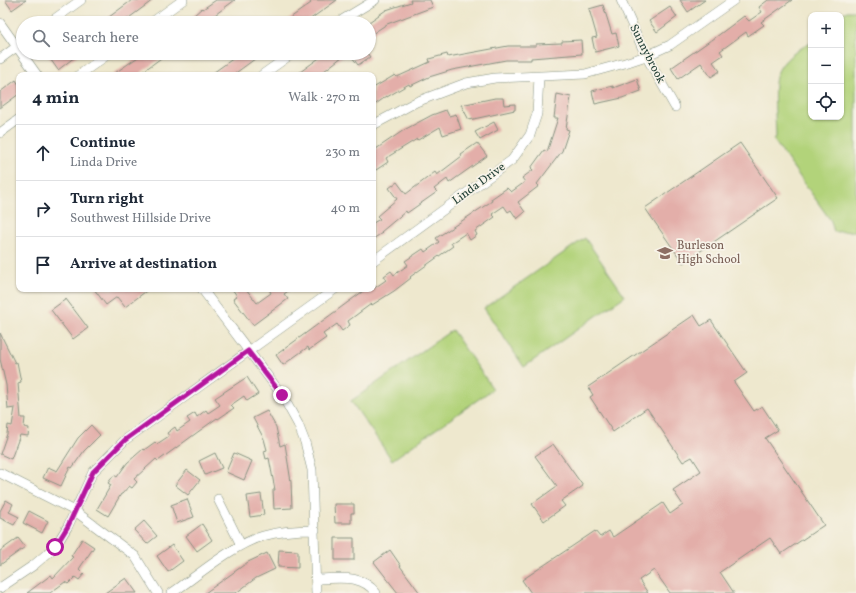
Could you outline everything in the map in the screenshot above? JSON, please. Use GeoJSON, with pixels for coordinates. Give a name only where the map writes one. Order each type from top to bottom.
{"type":"FeatureCollection","features":[{"type":"Feature","properties":{"kind":"street"},"geometry":{"type":"LineString","coordinates":[[59,16],[81,0]]}},
{"type":"Feature","properties":{"kind":"street"},"geometry":{"type":"LineString","coordinates":[[161,16],[183,0]]}},
{"type":"Feature","properties":{"kind":"street"},"geometry":{"type":"LineString","coordinates":[[349,16],[375,0]]}},
{"type":"Feature","properties":{"kind":"street","name":"Sunnybrook"},"geometry":{"type":"LineString","coordinates":[[621,0],[646,56],[674,107]]}},
{"type":"Feature","properties":{"kind":"street"},"geometry":{"type":"LineString","coordinates":[[376,123],[416,102],[466,84],[496,78],[585,74],[646,56],[670,45],[734,0]]}},
{"type":"Feature","properties":{"kind":"street"},"geometry":{"type":"LineString","coordinates":[[0,24],[16,40]]}},
{"type":"Feature","properties":{"kind":"street"},"geometry":{"type":"LineString","coordinates":[[0,58],[16,47]]}},
{"type":"Feature","properties":{"kind":"street"},"geometry":{"type":"LineString","coordinates":[[29,60],[35,72]]}},
{"type":"Feature","properties":{"kind":"street"},"geometry":{"type":"LineString","coordinates":[[83,72],[100,60]]}},
{"type":"Feature","properties":{"kind":"street"},"geometry":{"type":"LineString","coordinates":[[266,72],[283,60]]}},
{"type":"Feature","properties":{"kind":"street","name":"Linda Drive"},"geometry":{"type":"LineString","coordinates":[[376,259],[512,160],[530,135],[537,114],[539,77]]}},
{"type":"Feature","properties":{"kind":"street"},"geometry":{"type":"LineString","coordinates":[[0,133],[16,121]]}},
{"type":"Feature","properties":{"kind":"street"},"geometry":{"type":"LineString","coordinates":[[204,292],[282,395],[298,424],[305,442],[312,470],[316,593]]}},
{"type":"Feature","properties":{"kind":"street"},"geometry":{"type":"LineString","coordinates":[[0,588],[55,547],[68,526],[93,472],[120,445],[330,292]]}},
{"type":"Feature","properties":{"kind":"street"},"geometry":{"type":"LineString","coordinates":[[0,473],[75,511],[135,556],[158,593]]}},
{"type":"Feature","properties":{"kind":"street"},"geometry":{"type":"LineString","coordinates":[[218,499],[241,546]]}},
{"type":"Feature","properties":{"kind":"street"},"geometry":{"type":"LineString","coordinates":[[172,593],[241,546],[261,536],[275,532],[315,530]]}},
{"type":"Feature","properties":{"kind":"street"},"geometry":{"type":"LineString","coordinates":[[316,579],[353,578],[364,581],[371,586],[376,593]]}},
{"type":"Feature","properties":{"kind":"green space"},"geometry":{"type":"Polygon","coordinates":[[[847,11],[856,11],[856,231],[834,232],[831,221],[773,139],[776,137],[775,87],[777,74],[782,64],[801,48],[808,44],[808,120],[844,120],[844,13],[847,11]]]}},
{"type":"Feature","properties":{"kind":"green space"},"geometry":{"type":"Polygon","coordinates":[[[585,238],[625,296],[524,367],[484,308],[585,238]]]}},
{"type":"Feature","properties":{"kind":"green space"},"geometry":{"type":"Polygon","coordinates":[[[452,330],[493,389],[392,460],[351,401],[452,330]]]}},
{"type":"Feature","properties":{"kind":"building"},"geometry":{"type":"Polygon","coordinates":[[[5,0],[26,0],[12,10],[5,0]]]}},
{"type":"Feature","properties":{"kind":"building"},"geometry":{"type":"Polygon","coordinates":[[[132,0],[153,0],[131,16],[110,16],[132,0]]]}},
{"type":"Feature","properties":{"kind":"building"},"geometry":{"type":"Polygon","coordinates":[[[216,0],[235,0],[213,16],[193,16],[202,8],[203,9],[216,0]]]}},
{"type":"Feature","properties":{"kind":"building"},"geometry":{"type":"Polygon","coordinates":[[[309,0],[337,0],[315,16],[293,16],[311,3],[309,0]]]}},
{"type":"Feature","properties":{"kind":"building"},"geometry":{"type":"Polygon","coordinates":[[[410,0],[430,0],[433,7],[387,24],[376,31],[376,17],[386,10],[411,2],[410,0]]]}},
{"type":"Feature","properties":{"kind":"building"},"geometry":{"type":"Polygon","coordinates":[[[680,0],[705,0],[688,12],[680,0]]]}},
{"type":"Feature","properties":{"kind":"building"},"geometry":{"type":"Polygon","coordinates":[[[768,0],[792,0],[761,22],[764,25],[748,36],[746,32],[720,51],[723,55],[713,62],[720,71],[711,77],[701,63],[678,79],[671,68],[744,16],[749,21],[762,12],[759,7],[768,0]]]}},
{"type":"Feature","properties":{"kind":"building"},"geometry":{"type":"Polygon","coordinates":[[[603,5],[612,34],[616,33],[619,46],[595,52],[592,38],[597,37],[589,9],[603,5]]]}},
{"type":"Feature","properties":{"kind":"building"},"geometry":{"type":"Polygon","coordinates":[[[670,7],[677,17],[657,32],[649,21],[670,7]]]}},
{"type":"Feature","properties":{"kind":"building"},"geometry":{"type":"Polygon","coordinates":[[[581,40],[582,54],[531,58],[531,60],[506,60],[452,70],[429,77],[410,86],[409,84],[376,104],[376,86],[395,75],[397,77],[430,62],[429,59],[447,54],[448,57],[508,46],[536,46],[536,44],[562,43],[562,41],[581,40]]]}},
{"type":"Feature","properties":{"kind":"building"},"geometry":{"type":"Polygon","coordinates":[[[51,60],[71,60],[58,70],[51,60]]]}},
{"type":"Feature","properties":{"kind":"building"},"geometry":{"type":"Polygon","coordinates":[[[134,60],[158,60],[142,72],[116,72],[134,60]]]}},
{"type":"Feature","properties":{"kind":"building"},"geometry":{"type":"Polygon","coordinates":[[[231,60],[253,60],[237,72],[214,72],[231,60]]]}},
{"type":"Feature","properties":{"kind":"building"},"geometry":{"type":"Polygon","coordinates":[[[316,60],[338,60],[323,72],[300,72],[316,60]]]}},
{"type":"Feature","properties":{"kind":"building"},"geometry":{"type":"Polygon","coordinates":[[[354,60],[366,60],[358,65],[354,60]]]}},
{"type":"Feature","properties":{"kind":"building"},"geometry":{"type":"Polygon","coordinates":[[[637,79],[641,91],[622,98],[595,104],[592,91],[613,86],[613,88],[637,79]]]}},
{"type":"Feature","properties":{"kind":"building"},"geometry":{"type":"Polygon","coordinates":[[[16,80],[16,96],[0,108],[0,92],[16,80]]]}},
{"type":"Feature","properties":{"kind":"building"},"geometry":{"type":"Polygon","coordinates":[[[557,94],[571,97],[566,129],[569,130],[562,151],[537,184],[539,186],[518,202],[525,212],[517,219],[511,210],[508,212],[504,206],[492,214],[495,217],[475,231],[477,235],[470,240],[466,233],[451,243],[453,246],[410,277],[411,278],[394,291],[372,305],[371,304],[348,321],[350,325],[342,331],[337,324],[323,334],[326,338],[309,350],[308,347],[283,365],[276,355],[362,292],[376,292],[376,287],[386,280],[384,276],[391,271],[394,275],[408,265],[405,261],[423,249],[425,252],[439,242],[436,238],[492,201],[491,199],[507,188],[511,192],[525,182],[522,178],[533,170],[531,168],[544,150],[547,152],[558,118],[554,118],[557,94]]]}},
{"type":"Feature","properties":{"kind":"building"},"geometry":{"type":"Polygon","coordinates":[[[495,98],[503,98],[504,105],[515,104],[515,110],[469,120],[461,105],[495,98]]]}},
{"type":"Feature","properties":{"kind":"building"},"geometry":{"type":"Polygon","coordinates":[[[446,110],[449,116],[456,114],[461,129],[443,135],[440,127],[386,158],[388,162],[376,170],[376,149],[404,130],[432,115],[446,110]]]}},
{"type":"Feature","properties":{"kind":"building"},"geometry":{"type":"Polygon","coordinates":[[[494,122],[498,130],[480,140],[475,132],[494,122]]]}},
{"type":"Feature","properties":{"kind":"building"},"geometry":{"type":"Polygon","coordinates":[[[477,143],[487,156],[449,183],[447,179],[434,189],[437,192],[407,213],[406,211],[376,237],[376,221],[380,219],[377,216],[397,199],[389,188],[397,182],[406,194],[435,172],[437,175],[462,156],[461,154],[477,143]]]}},
{"type":"Feature","properties":{"kind":"building"},"geometry":{"type":"Polygon","coordinates":[[[740,143],[778,198],[683,263],[645,208],[740,143]]]}},
{"type":"Feature","properties":{"kind":"building"},"geometry":{"type":"Polygon","coordinates":[[[96,292],[145,292],[125,307],[117,297],[106,305],[96,292]]]}},
{"type":"Feature","properties":{"kind":"building"},"geometry":{"type":"Polygon","coordinates":[[[234,292],[248,292],[257,303],[270,292],[287,292],[284,294],[288,299],[253,325],[233,299],[237,296],[234,292]]]}},
{"type":"Feature","properties":{"kind":"building"},"geometry":{"type":"Polygon","coordinates":[[[66,299],[88,328],[73,339],[51,310],[66,299]]]}},
{"type":"Feature","properties":{"kind":"building"},"geometry":{"type":"Polygon","coordinates":[[[694,315],[701,326],[711,320],[747,373],[734,382],[754,411],[762,406],[778,430],[765,438],[824,525],[781,554],[770,538],[720,572],[734,593],[670,593],[654,570],[639,580],[648,593],[531,593],[522,580],[595,531],[600,537],[609,531],[613,537],[663,503],[670,514],[683,505],[673,490],[701,471],[692,457],[683,462],[647,408],[613,432],[590,397],[593,395],[588,387],[694,315]]]}},
{"type":"Feature","properties":{"kind":"building"},"geometry":{"type":"Polygon","coordinates":[[[0,333],[15,363],[17,362],[21,382],[18,383],[21,418],[25,418],[24,427],[29,428],[28,436],[20,435],[11,459],[0,454],[7,434],[8,425],[12,426],[15,408],[8,409],[6,385],[0,359],[0,333]]]}},
{"type":"Feature","properties":{"kind":"building"},"geometry":{"type":"Polygon","coordinates":[[[247,377],[258,394],[247,401],[244,396],[231,405],[234,408],[218,419],[217,418],[158,461],[156,459],[134,479],[137,482],[132,488],[129,486],[121,494],[108,516],[97,509],[111,485],[108,483],[114,475],[117,477],[127,463],[143,449],[144,450],[155,442],[157,444],[169,436],[167,433],[175,427],[177,431],[190,422],[187,418],[195,413],[197,417],[206,410],[208,413],[220,405],[215,398],[247,377]]]}},
{"type":"Feature","properties":{"kind":"building"},"geometry":{"type":"Polygon","coordinates":[[[267,411],[276,427],[280,446],[285,444],[291,482],[292,508],[274,509],[273,490],[275,490],[269,458],[266,459],[264,451],[267,450],[264,439],[253,418],[267,411]]]}},
{"type":"Feature","properties":{"kind":"building"},"geometry":{"type":"Polygon","coordinates":[[[91,425],[100,435],[84,451],[72,468],[70,467],[61,486],[43,478],[48,467],[57,471],[78,438],[91,425]]]}},
{"type":"Feature","properties":{"kind":"building"},"geometry":{"type":"Polygon","coordinates":[[[553,444],[583,486],[561,501],[565,506],[544,521],[532,504],[557,486],[535,456],[553,444]]]}},
{"type":"Feature","properties":{"kind":"building"},"geometry":{"type":"Polygon","coordinates":[[[215,453],[222,468],[205,475],[199,461],[215,453]]]}},
{"type":"Feature","properties":{"kind":"building"},"geometry":{"type":"Polygon","coordinates":[[[234,453],[252,461],[244,480],[226,472],[234,453]]]}},
{"type":"Feature","properties":{"kind":"building"},"geometry":{"type":"Polygon","coordinates":[[[187,470],[200,480],[188,495],[175,485],[187,470]]]}},
{"type":"Feature","properties":{"kind":"building"},"geometry":{"type":"Polygon","coordinates":[[[261,494],[264,515],[250,517],[247,496],[261,494]]]}},
{"type":"Feature","properties":{"kind":"building"},"geometry":{"type":"Polygon","coordinates":[[[187,499],[194,517],[177,523],[171,505],[187,499]]]}},
{"type":"Feature","properties":{"kind":"building"},"geometry":{"type":"Polygon","coordinates":[[[6,500],[13,504],[9,512],[19,517],[14,525],[0,518],[0,511],[6,500]]]}},
{"type":"Feature","properties":{"kind":"building"},"geometry":{"type":"Polygon","coordinates":[[[334,504],[354,504],[354,513],[351,513],[351,523],[335,523],[334,504]]]}},
{"type":"Feature","properties":{"kind":"building"},"geometry":{"type":"Polygon","coordinates":[[[29,511],[48,521],[42,533],[23,523],[29,511]]]}},
{"type":"Feature","properties":{"kind":"building"},"geometry":{"type":"Polygon","coordinates":[[[144,521],[157,536],[147,544],[134,530],[144,521]]]}},
{"type":"Feature","properties":{"kind":"building"},"geometry":{"type":"Polygon","coordinates":[[[202,524],[212,540],[197,551],[186,536],[202,524]]]}},
{"type":"Feature","properties":{"kind":"building"},"geometry":{"type":"Polygon","coordinates":[[[18,538],[25,547],[0,565],[0,551],[18,538]]]}},
{"type":"Feature","properties":{"kind":"building"},"geometry":{"type":"Polygon","coordinates":[[[335,538],[354,538],[354,560],[335,560],[335,538]]]}},
{"type":"Feature","properties":{"kind":"building"},"geometry":{"type":"Polygon","coordinates":[[[82,539],[94,547],[79,569],[84,574],[79,580],[75,577],[68,584],[65,582],[50,593],[27,593],[51,575],[53,578],[73,557],[71,556],[82,539]]]}},
{"type":"Feature","properties":{"kind":"building"},"geometry":{"type":"Polygon","coordinates":[[[172,545],[183,561],[168,572],[157,556],[172,545]]]}},
{"type":"Feature","properties":{"kind":"building"},"geometry":{"type":"Polygon","coordinates":[[[279,550],[298,551],[298,568],[278,567],[279,550]]]}},
{"type":"Feature","properties":{"kind":"building"},"geometry":{"type":"Polygon","coordinates":[[[390,550],[420,593],[398,593],[374,562],[390,550]]]}},
{"type":"Feature","properties":{"kind":"building"},"geometry":{"type":"Polygon","coordinates":[[[267,553],[275,569],[256,578],[236,593],[205,593],[248,562],[267,553]]]}},
{"type":"Feature","properties":{"kind":"building"},"geometry":{"type":"Polygon","coordinates":[[[126,578],[137,593],[105,593],[126,578]]]}},
{"type":"Feature","properties":{"kind":"place","name":"Burleson High School"},"geometry":{"type":"Point","coordinates":[665,253]}},
{"type":"Feature","properties":{"kind":"route"},"geometry":{"type":"LineString","coordinates":[[55,547],[68,526],[93,472],[111,453],[125,440],[248,351],[282,395]]}}]}
